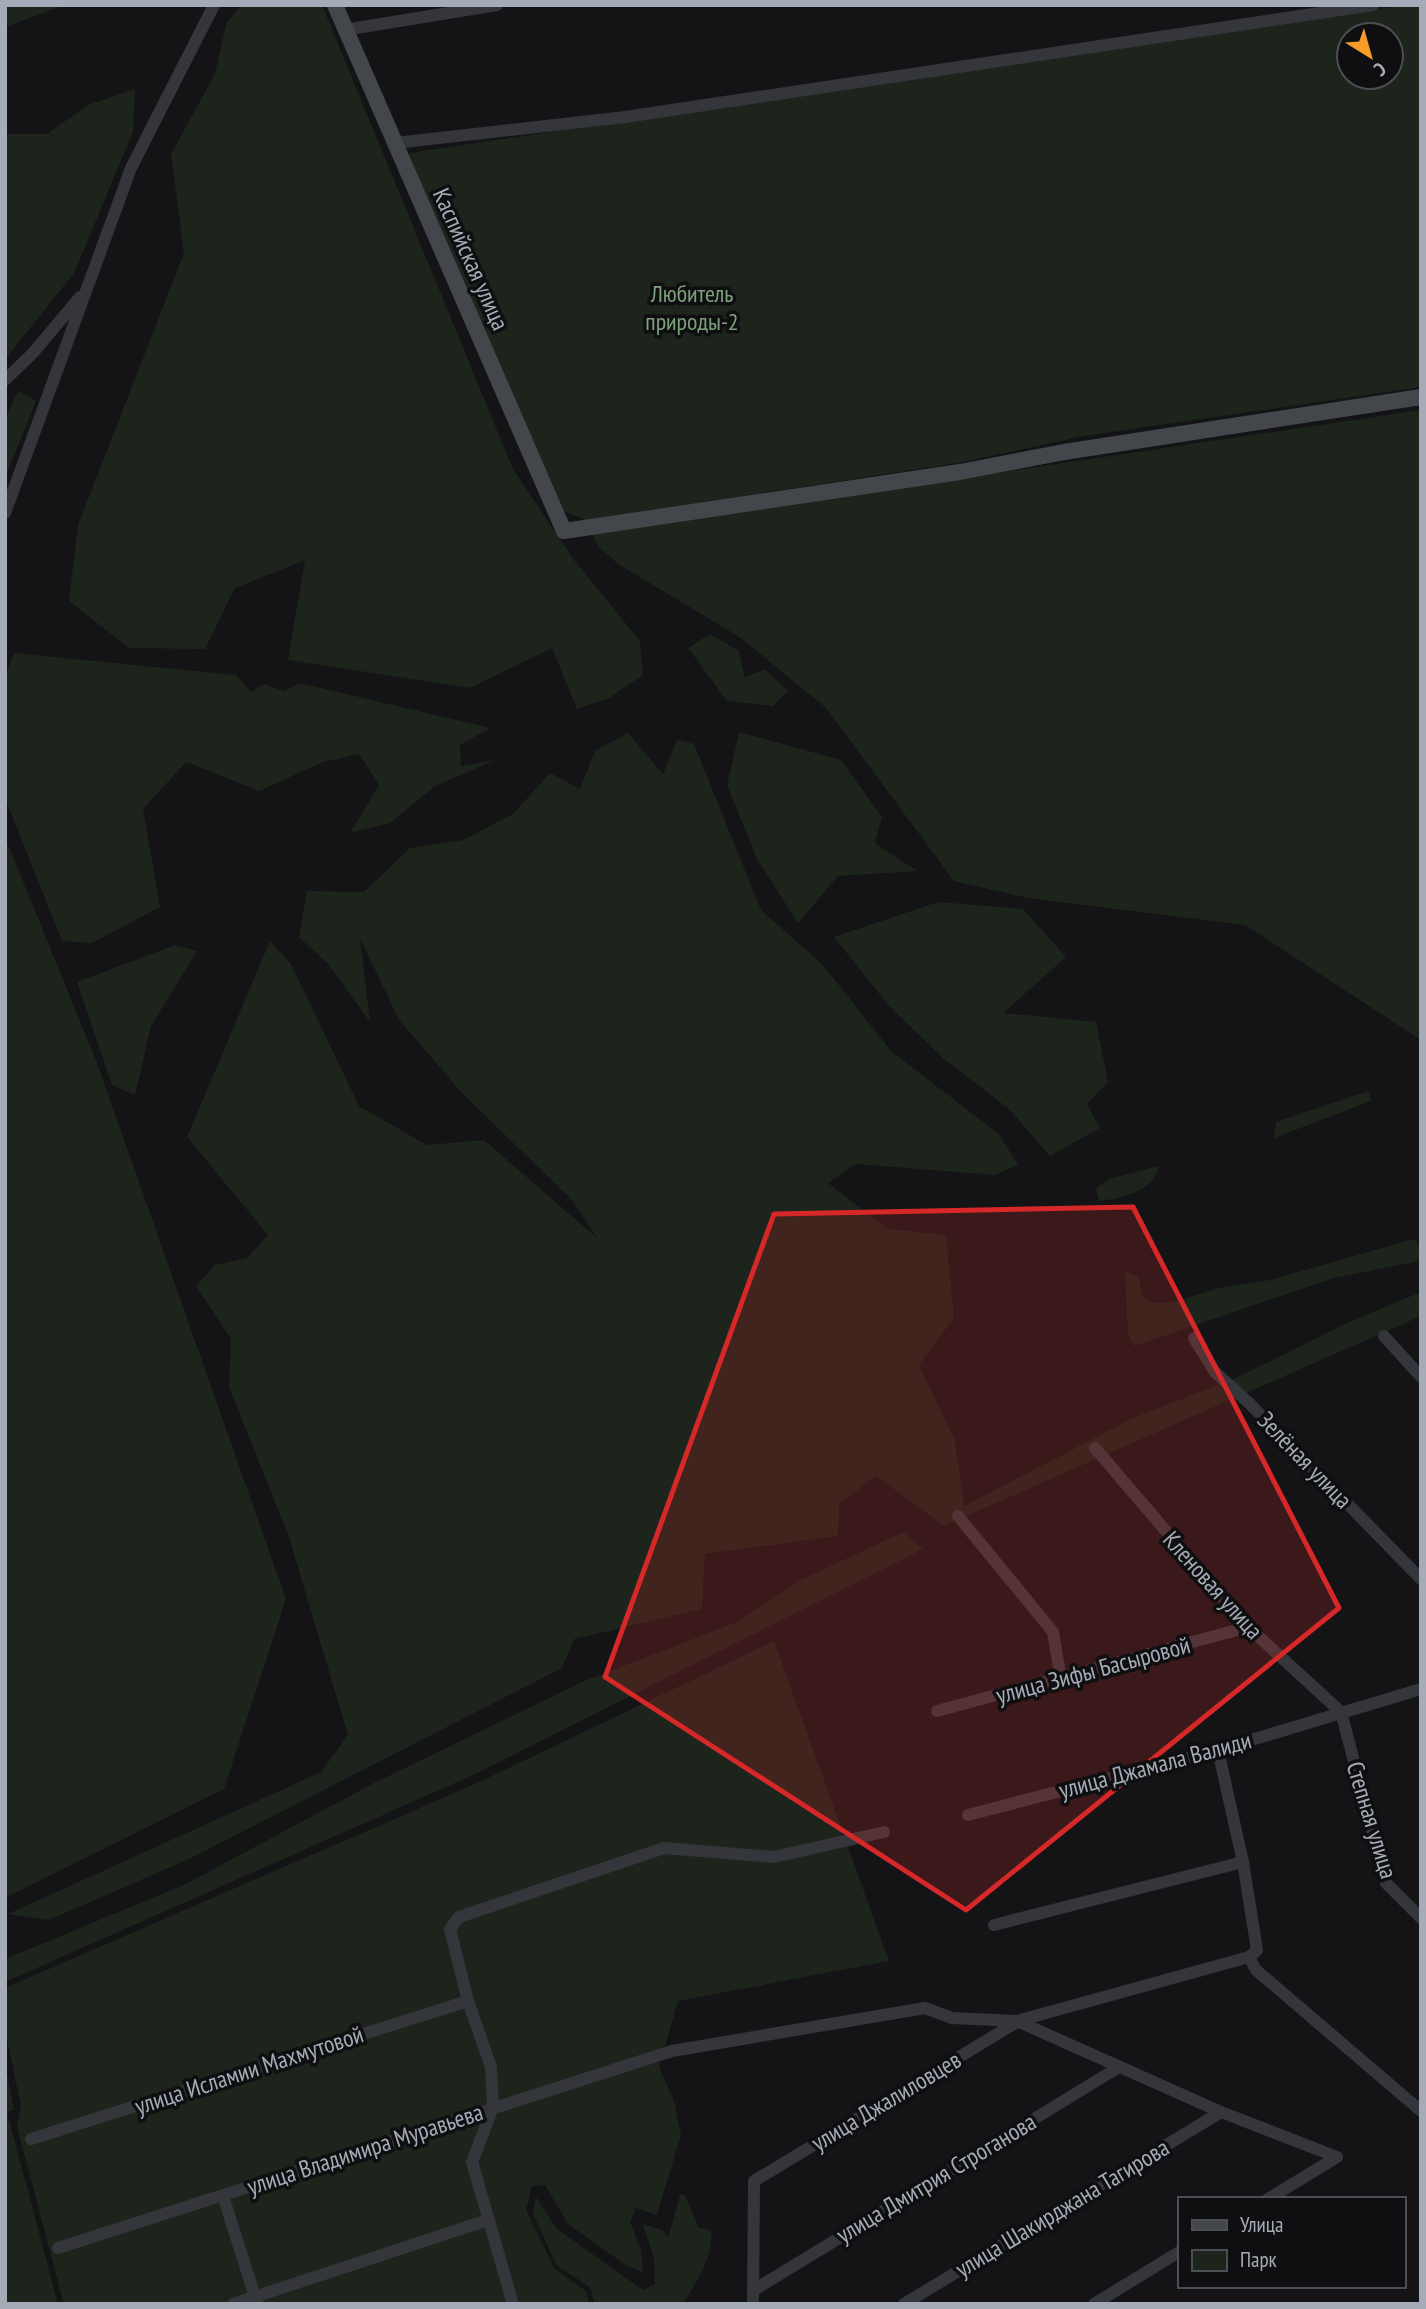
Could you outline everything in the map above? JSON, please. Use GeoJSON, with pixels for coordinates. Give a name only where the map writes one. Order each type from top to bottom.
{"type":"FeatureCollection","features":[{"type":"Feature","properties":{"kind":"street"},"geometry":{"type":"LineString","coordinates":[[5,513],[131,168],[214,5]]}},
{"type":"Feature","properties":{"kind":"street","name":"Каспийская улица"},"geometry":{"type":"LineString","coordinates":[[335,5],[564,531],[947,474],[1064,452],[1421,397]]}},
{"type":"Feature","properties":{"kind":"street"},"geometry":{"type":"LineString","coordinates":[[344,30],[497,5]]}},
{"type":"Feature","properties":{"kind":"street"},"geometry":{"type":"LineString","coordinates":[[395,143],[625,117],[1373,5]]}},
{"type":"Feature","properties":{"kind":"street"},"geometry":{"type":"LineString","coordinates":[[5,380],[33,353],[87,288]]}},
{"type":"Feature","properties":{"kind":"street"},"geometry":{"type":"LineString","coordinates":[[1384,1336],[1421,1377]]}},
{"type":"Feature","properties":{"kind":"street","name":"Зелёная улица"},"geometry":{"type":"LineString","coordinates":[[1194,1338],[1215,1372],[1250,1404],[1421,1578]]}},
{"type":"Feature","properties":{"kind":"street","name":"Кленовая улица"},"geometry":{"type":"LineString","coordinates":[[1095,1448],[1248,1627],[1341,1712]]}},
{"type":"Feature","properties":{"kind":"street"},"geometry":{"type":"LineString","coordinates":[[958,1516],[1053,1632],[1061,1679]]}},
{"type":"Feature","properties":{"kind":"street","name":"улица Зифы Басыровой"},"geometry":{"type":"LineString","coordinates":[[937,1711],[1248,1627]]}},
{"type":"Feature","properties":{"kind":"street","name":"улица Джамала Валиди"},"geometry":{"type":"LineString","coordinates":[[968,1815],[1218,1750],[1421,1689]]}},
{"type":"Feature","properties":{"kind":"street","name":"Степная улица"},"geometry":{"type":"LineString","coordinates":[[1341,1712],[1387,1883],[1421,1918]]}},
{"type":"Feature","properties":{"kind":"street"},"geometry":{"type":"LineString","coordinates":[[1017,2021],[1249,1958],[1257,1950],[1243,1862],[1218,1750]]}},
{"type":"Feature","properties":{"kind":"street"},"geometry":{"type":"LineString","coordinates":[[513,2304],[472,2162],[493,2106],[491,2067],[468,2001],[450,1929],[459,1917],[664,1848],[774,1857],[884,1832]]}},
{"type":"Feature","properties":{"kind":"street"},"geometry":{"type":"LineString","coordinates":[[994,1925],[1243,1862]]}},
{"type":"Feature","properties":{"kind":"street"},"geometry":{"type":"LineString","coordinates":[[1249,1958],[1256,1970],[1421,2111]]}},
{"type":"Feature","properties":{"kind":"street","name":"улица Исламии Махмутовой"},"geometry":{"type":"LineString","coordinates":[[31,2140],[468,2001]]}},
{"type":"Feature","properties":{"kind":"street","name":"улица Владимира Муравьева"},"geometry":{"type":"LineString","coordinates":[[58,2248],[672,2050],[925,2008],[953,2018],[1017,2021]]}},
{"type":"Feature","properties":{"kind":"street"},"geometry":{"type":"LineString","coordinates":[[1017,2021],[1221,2112],[1337,2157],[1271,2197]]}},
{"type":"Feature","properties":{"kind":"street","name":"улица Джалиловцев"},"geometry":{"type":"LineString","coordinates":[[753,2297],[754,2181],[1017,2021]]}},
{"type":"Feature","properties":{"kind":"street","name":"улица Дмитрия Строганова"},"geometry":{"type":"LineString","coordinates":[[753,2297],[1119,2067]]}},
{"type":"Feature","properties":{"kind":"street","name":"улица Шакирджана Тагирова"},"geometry":{"type":"LineString","coordinates":[[904,2304],[1221,2112]]}},
{"type":"Feature","properties":{"kind":"street"},"geometry":{"type":"LineString","coordinates":[[223,2196],[256,2300]]}},
{"type":"Feature","properties":{"kind":"street"},"geometry":{"type":"LineString","coordinates":[[233,2304],[256,2300],[488,2220]]}},
{"type":"Feature","properties":{"kind":"street"},"geometry":{"type":"LineString","coordinates":[[1094,2304],[1178,2253]]}},
{"type":"Feature","properties":{"kind":"highlighted area"},"geometry":{"type":"Polygon","coordinates":[[[1133,1207],[1339,1608],[966,1910],[605,1677],[774,1214],[1133,1207]]]}},
{"type":"Feature","properties":{"kind":"green space"},"geometry":{"type":"Polygon","coordinates":[[[5,5],[65,5],[5,27],[5,5]]]}},
{"type":"Feature","properties":{"kind":"green space"},"geometry":{"type":"Polygon","coordinates":[[[241,5],[322,5],[513,469],[574,560],[640,641],[643,675],[609,698],[577,709],[552,648],[470,688],[288,660],[305,560],[235,588],[205,649],[129,648],[69,601],[78,525],[184,253],[171,154],[215,74],[226,24],[241,5]]]}},
{"type":"Feature","properties":{"kind":"green space","name":"Любитель природы-2"},"geometry":{"type":"Polygon","coordinates":[[[1406,5],[1421,5],[1421,387],[1084,436],[958,463],[586,520],[565,512],[431,212],[409,153],[1406,5]]]}},
{"type":"Feature","properties":{"kind":"green space"},"geometry":{"type":"Polygon","coordinates":[[[135,89],[133,132],[74,273],[5,359],[5,134],[47,134],[88,105],[135,89]]]}},
{"type":"Feature","properties":{"kind":"green space"},"geometry":{"type":"Polygon","coordinates":[[[18,391],[36,401],[5,478],[5,420],[18,391]]]}},
{"type":"Feature","properties":{"kind":"green space"},"geometry":{"type":"Polygon","coordinates":[[[1421,410],[1421,1040],[1245,925],[1028,898],[954,881],[826,708],[741,638],[618,564],[598,546],[592,533],[1421,410]]]}},
{"type":"Feature","properties":{"kind":"green space"},"geometry":{"type":"Polygon","coordinates":[[[710,634],[739,651],[745,677],[765,669],[788,691],[773,706],[727,701],[688,648],[710,634]]]}},
{"type":"Feature","properties":{"kind":"green space"},"geometry":{"type":"Polygon","coordinates":[[[14,653],[236,675],[251,692],[264,684],[284,691],[300,683],[490,728],[460,745],[461,766],[495,760],[435,786],[390,823],[350,833],[379,785],[359,754],[323,762],[259,791],[186,762],[143,809],[160,907],[92,943],[62,941],[5,798],[5,677],[14,653]]]}},
{"type":"Feature","properties":{"kind":"green space"},"geometry":{"type":"Polygon","coordinates":[[[739,732],[841,760],[882,817],[875,843],[917,871],[838,876],[798,923],[757,859],[727,785],[739,732]]]}},
{"type":"Feature","properties":{"kind":"green space"},"geometry":{"type":"Polygon","coordinates":[[[628,733],[663,774],[677,740],[694,744],[761,910],[822,964],[892,1052],[999,1134],[1018,1165],[995,1175],[856,1164],[828,1183],[888,1229],[946,1235],[954,1318],[919,1365],[955,1441],[964,1506],[1133,1418],[1236,1378],[1349,1322],[1421,1292],[1421,1316],[944,1526],[876,1476],[839,1504],[838,1536],[705,1554],[702,1609],[574,1639],[562,1668],[189,1859],[49,1920],[8,1914],[321,1772],[348,1735],[289,1537],[229,1387],[231,1339],[196,1286],[215,1265],[247,1258],[268,1235],[187,1137],[270,941],[291,964],[359,1106],[427,1145],[484,1140],[597,1238],[571,1199],[463,1094],[399,1020],[360,938],[370,1022],[328,964],[299,937],[307,891],[364,892],[410,848],[463,840],[513,814],[550,773],[580,789],[595,751],[628,733]]]}},
{"type":"Feature","properties":{"kind":"green space"},"geometry":{"type":"Polygon","coordinates":[[[5,837],[97,1063],[286,1599],[224,1789],[5,1898],[5,837]]]}},
{"type":"Feature","properties":{"kind":"green space"},"geometry":{"type":"Polygon","coordinates":[[[938,902],[1023,909],[1066,957],[1003,1013],[1096,1022],[1108,1082],[1087,1104],[1100,1128],[1050,1156],[1009,1109],[944,1059],[888,1005],[834,937],[938,902]]]}},
{"type":"Feature","properties":{"kind":"green space"},"geometry":{"type":"Polygon","coordinates":[[[175,945],[197,951],[151,1026],[135,1095],[112,1085],[77,982],[175,945]]]}},
{"type":"Feature","properties":{"kind":"green space"},"geometry":{"type":"Polygon","coordinates":[[[1369,1091],[1371,1101],[1274,1138],[1276,1122],[1369,1091]]]}},
{"type":"Feature","properties":{"kind":"green space"},"geometry":{"type":"Polygon","coordinates":[[[1159,1166],[1156,1175],[1144,1188],[1117,1198],[1099,1201],[1096,1188],[1112,1178],[1159,1166]]]}},
{"type":"Feature","properties":{"kind":"green space"},"geometry":{"type":"Polygon","coordinates":[[[1414,1239],[1421,1249],[1421,1259],[1414,1262],[1334,1278],[1134,1346],[1128,1335],[1125,1271],[1139,1277],[1143,1298],[1156,1303],[1172,1302],[1223,1287],[1270,1280],[1414,1239]]]}},
{"type":"Feature","properties":{"kind":"green space"},"geometry":{"type":"Polygon","coordinates":[[[903,1532],[923,1549],[471,1776],[5,1982],[5,1959],[184,1885],[372,1784],[582,1682],[737,1622],[801,1580],[903,1532]]]}},
{"type":"Feature","properties":{"kind":"green space"},"geometry":{"type":"Polygon","coordinates":[[[774,1641],[889,1961],[678,2001],[659,2067],[674,2101],[681,2135],[657,2215],[636,2208],[630,2222],[641,2250],[643,2272],[627,2266],[568,2224],[545,2185],[532,2186],[526,2210],[554,2268],[586,2291],[590,2304],[64,2304],[17,2127],[21,2106],[5,2029],[5,1988],[475,1784],[774,1641]]]}},
{"type":"Feature","properties":{"kind":"green space"},"geometry":{"type":"Polygon","coordinates":[[[5,2063],[13,2104],[13,2110],[7,2112],[58,2304],[5,2304],[5,2063]]]}},
{"type":"Feature","properties":{"kind":"green space"},"geometry":{"type":"Polygon","coordinates":[[[680,2195],[685,2195],[698,2227],[711,2231],[707,2260],[683,2304],[595,2304],[590,2287],[557,2266],[533,2214],[536,2197],[557,2229],[643,2290],[655,2284],[654,2259],[643,2224],[664,2231],[668,2238],[680,2195]]]}}]}
